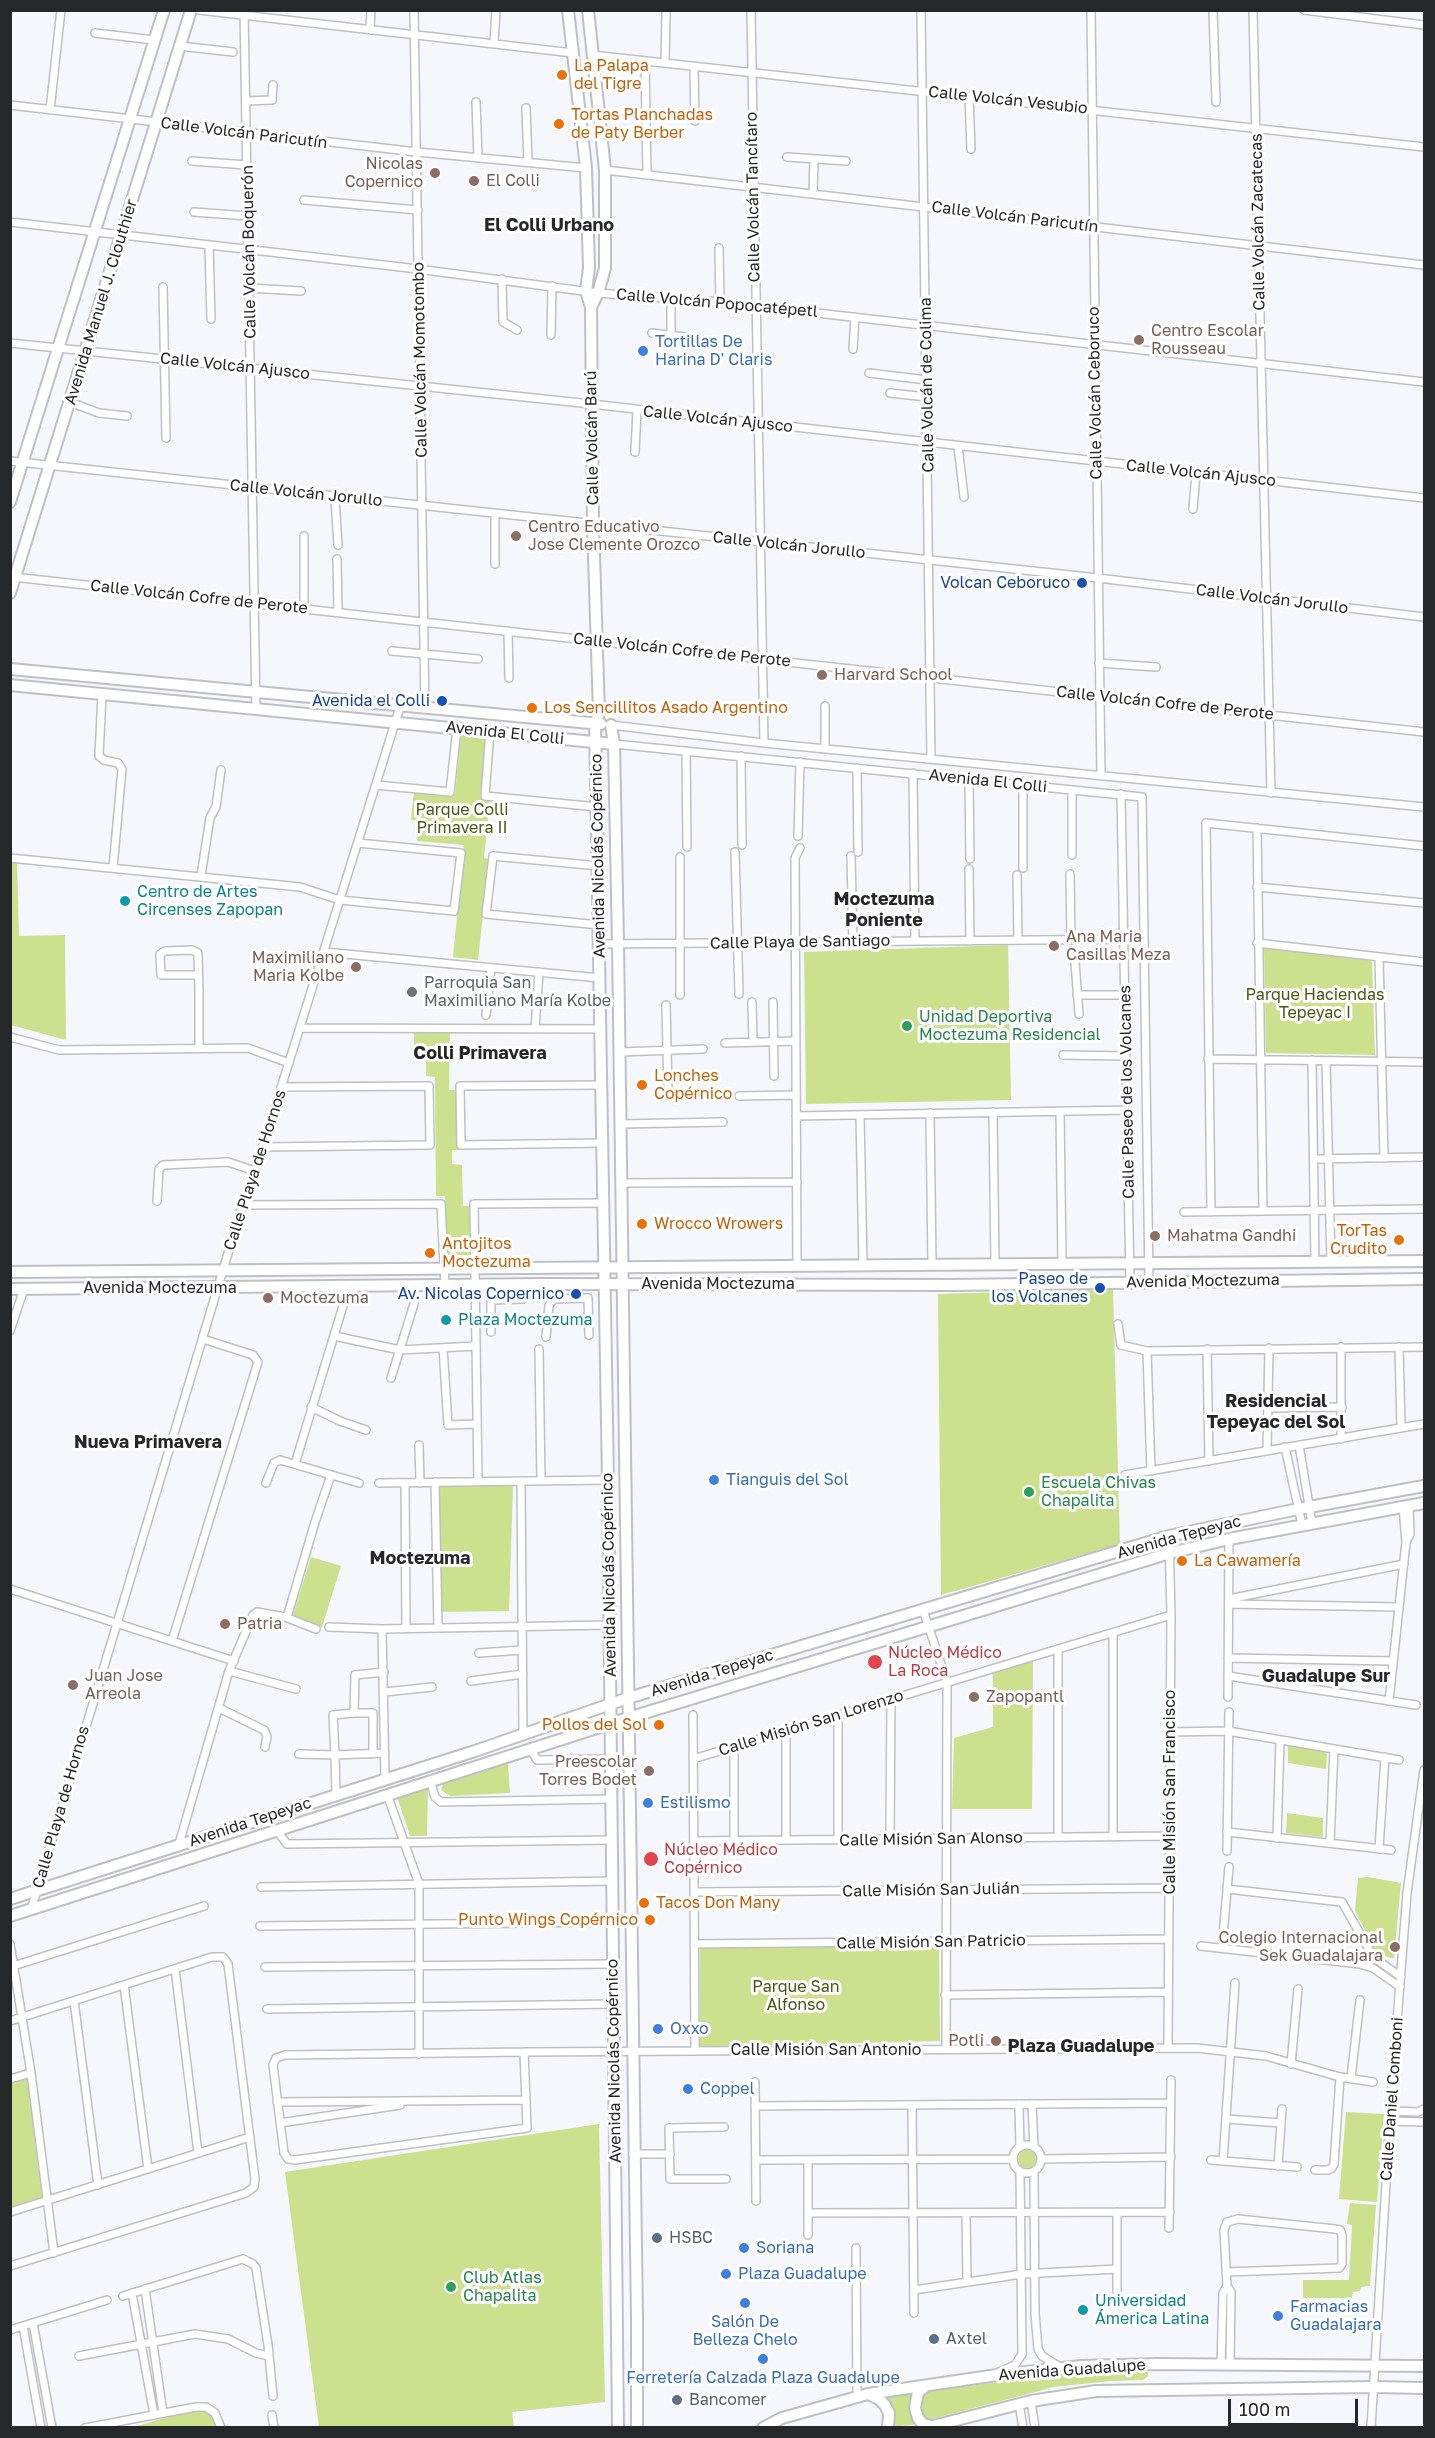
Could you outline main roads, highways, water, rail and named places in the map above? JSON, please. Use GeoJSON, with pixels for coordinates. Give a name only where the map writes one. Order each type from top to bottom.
{"type":"FeatureCollection","features":[{"type":"Feature","properties":{"kind":"place","name":"La Palapa del Tigre"},"geometry":{"type":"Point","coordinates":[562,75]}},
{"type":"Feature","properties":{"kind":"place","name":"Tortas Planchadas de Paty Berber"},"geometry":{"type":"Point","coordinates":[559,124]}},
{"type":"Feature","properties":{"kind":"place","name":"Nicolas Copernico"},"geometry":{"type":"Point","coordinates":[435,173]}},
{"type":"Feature","properties":{"kind":"place","name":"El Colli"},"geometry":{"type":"Point","coordinates":[474,181]}},
{"type":"Feature","properties":{"kind":"place","name":"Centro Escolar Rousseau"},"geometry":{"type":"Point","coordinates":[1139,340]}},
{"type":"Feature","properties":{"kind":"place","name":"Tortillas De Harina D' Claris"},"geometry":{"type":"Point","coordinates":[643,351]}},
{"type":"Feature","properties":{"kind":"place","name":"Centro Educativo Jose Clemente Orozco"},"geometry":{"type":"Point","coordinates":[516,536]}},
{"type":"Feature","properties":{"kind":"place","name":"Volcan Ceboruco"},"geometry":{"type":"Point","coordinates":[1082,583]}},
{"type":"Feature","properties":{"kind":"place","name":"Harvard School"},"geometry":{"type":"Point","coordinates":[822,675]}},
{"type":"Feature","properties":{"kind":"place","name":"Avenida el Colli"},"geometry":{"type":"Point","coordinates":[442,701]}},
{"type":"Feature","properties":{"kind":"place","name":"Los Sencillitos Asado Argentino"},"geometry":{"type":"Point","coordinates":[532,708]}},
{"type":"Feature","properties":{"kind":"place","name":"Centro de Artes Circenses Zapopan"},"geometry":{"type":"Point","coordinates":[125,901]}},
{"type":"Feature","properties":{"kind":"place","name":"Ana Maria Casillas Meza"},"geometry":{"type":"Point","coordinates":[1054,946]}},
{"type":"Feature","properties":{"kind":"place","name":"Maximiliano Maria Kolbe"},"geometry":{"type":"Point","coordinates":[356,967]}},
{"type":"Feature","properties":{"kind":"place","name":"Parroquia San Maximiliano María Kolbe"},"geometry":{"type":"Point","coordinates":[412,992]}},
{"type":"Feature","properties":{"kind":"place","name":"Unidad Deportiva Moctezuma Residencial"},"geometry":{"type":"Point","coordinates":[907,1026]}},
{"type":"Feature","properties":{"kind":"place","name":"Lonches Copérnico"},"geometry":{"type":"Point","coordinates":[642,1085]}},
{"type":"Feature","properties":{"kind":"place","name":"Wrocco Wrowers"},"geometry":{"type":"Point","coordinates":[642,1224]}},
{"type":"Feature","properties":{"kind":"place","name":"Mahatma Gandhi"},"geometry":{"type":"Point","coordinates":[1155,1236]}},
{"type":"Feature","properties":{"kind":"place","name":"TorTas Crudito"},"geometry":{"type":"Point","coordinates":[1399,1240]}},
{"type":"Feature","properties":{"kind":"place","name":"Antojitos Moctezuma"},"geometry":{"type":"Point","coordinates":[430,1253]}},
{"type":"Feature","properties":{"kind":"place","name":"Paseo de los Volcanes"},"geometry":{"type":"Point","coordinates":[1100,1288]}},
{"type":"Feature","properties":{"kind":"place","name":"Av. Nicolas Copernico"},"geometry":{"type":"Point","coordinates":[576,1294]}},
{"type":"Feature","properties":{"kind":"place","name":"Moctezuma"},"geometry":{"type":"Point","coordinates":[268,1298]}},
{"type":"Feature","properties":{"kind":"place","name":"Plaza Moctezuma"},"geometry":{"type":"Point","coordinates":[446,1320]}},
{"type":"Feature","properties":{"kind":"place","name":"Tianguis del Sol"},"geometry":{"type":"Point","coordinates":[714,1480]}},
{"type":"Feature","properties":{"kind":"place","name":"Escuela Chivas Chapalita"},"geometry":{"type":"Point","coordinates":[1029,1492]}},
{"type":"Feature","properties":{"kind":"place","name":"La Cawamería"},"geometry":{"type":"Point","coordinates":[1182,1561]}},
{"type":"Feature","properties":{"kind":"place","name":"Patria"},"geometry":{"type":"Point","coordinates":[225,1624]}},
{"type":"Feature","properties":{"kind":"place","name":"Núcleo Médico La Roca"},"geometry":{"type":"Point","coordinates":[875,1662]}},
{"type":"Feature","properties":{"kind":"place","name":"Juan Jose Arreola"},"geometry":{"type":"Point","coordinates":[73,1685]}},
{"type":"Feature","properties":{"kind":"place","name":"Zapopantl"},"geometry":{"type":"Point","coordinates":[974,1697]}},
{"type":"Feature","properties":{"kind":"place","name":"Pollos del Sol"},"geometry":{"type":"Point","coordinates":[659,1725]}},
{"type":"Feature","properties":{"kind":"place","name":"Preescolar Torres Bodet"},"geometry":{"type":"Point","coordinates":[649,1771]}},
{"type":"Feature","properties":{"kind":"place","name":"Estilismo"},"geometry":{"type":"Point","coordinates":[648,1803]}},
{"type":"Feature","properties":{"kind":"place","name":"Núcleo Médico Copérnico"},"geometry":{"type":"Point","coordinates":[651,1859]}},
{"type":"Feature","properties":{"kind":"place","name":"Tacos Don Many"},"geometry":{"type":"Point","coordinates":[644,1903]}},
{"type":"Feature","properties":{"kind":"place","name":"Punto Wings Copérnico"},"geometry":{"type":"Point","coordinates":[650,1920]}},
{"type":"Feature","properties":{"kind":"place","name":"Colegio Internacional Sek Guadalajara"},"geometry":{"type":"Point","coordinates":[1395,1947]}},
{"type":"Feature","properties":{"kind":"place","name":"Oxxo"},"geometry":{"type":"Point","coordinates":[658,2029]}},
{"type":"Feature","properties":{"kind":"place","name":"Potli"},"geometry":{"type":"Point","coordinates":[996,2041]}},
{"type":"Feature","properties":{"kind":"place","name":"Coppel"},"geometry":{"type":"Point","coordinates":[688,2089]}},
{"type":"Feature","properties":{"kind":"place","name":"HSBC"},"geometry":{"type":"Point","coordinates":[657,2238]}},
{"type":"Feature","properties":{"kind":"place","name":"Soriana"},"geometry":{"type":"Point","coordinates":[744,2248]}},
{"type":"Feature","properties":{"kind":"place","name":"Plaza Guadalupe"},"geometry":{"type":"Point","coordinates":[726,2274]}},
{"type":"Feature","properties":{"kind":"place","name":"Club Atlas Chapalita"},"geometry":{"type":"Point","coordinates":[451,2287]}},
{"type":"Feature","properties":{"kind":"place","name":"Salón De Belleza Chelo"},"geometry":{"type":"Point","coordinates":[745,2303]}},
{"type":"Feature","properties":{"kind":"place","name":"Universidad Ámerica Latina"},"geometry":{"type":"Point","coordinates":[1083,2310]}},
{"type":"Feature","properties":{"kind":"place","name":"Farmacias Guadalajara"},"geometry":{"type":"Point","coordinates":[1278,2316]}},
{"type":"Feature","properties":{"kind":"place","name":"Axtel"},"geometry":{"type":"Point","coordinates":[934,2339]}},
{"type":"Feature","properties":{"kind":"place","name":"Ferretería Calzada Plaza Guadalupe"},"geometry":{"type":"Point","coordinates":[763,2359]}},
{"type":"Feature","properties":{"kind":"place","name":"Bancomer"},"geometry":{"type":"Point","coordinates":[677,2400]}},
{"type":"Feature","properties":{"kind":"district","name":"El Colli Urbano"},"geometry":{"type":"Point","coordinates":[549,225]}},
{"type":"Feature","properties":{"kind":"district","name":"Moctezuma Poniente"},"geometry":{"type":"Point","coordinates":[884,909]}},
{"type":"Feature","properties":{"kind":"district","name":"Colli Primavera"},"geometry":{"type":"Point","coordinates":[480,1053]}},
{"type":"Feature","properties":{"kind":"district","name":"Residencial Tepeyac del Sol"},"geometry":{"type":"Point","coordinates":[1276,1411]}},
{"type":"Feature","properties":{"kind":"district","name":"Nueva Primavera"},"geometry":{"type":"Point","coordinates":[148,1442]}},
{"type":"Feature","properties":{"kind":"district","name":"Moctezuma"},"geometry":{"type":"Point","coordinates":[420,1558]}},
{"type":"Feature","properties":{"kind":"district","name":"Guadalupe Sur"},"geometry":{"type":"Point","coordinates":[1326,1676]}},
{"type":"Feature","properties":{"kind":"district","name":"Plaza Guadalupe"},"geometry":{"type":"Point","coordinates":[1081,2046]}},
{"type":"Feature","properties":{"kind":"park label","name":"Parque Colli Primavera II"},"geometry":{"type":"Point","coordinates":[462,819]}},
{"type":"Feature","properties":{"kind":"park label","name":"Parque Haciendas Tepeyac I"},"geometry":{"type":"Point","coordinates":[1315,1004]}},
{"type":"Feature","properties":{"kind":"park label","name":"Parque San Alfonso"},"geometry":{"type":"Point","coordinates":[796,1996]}}]}
